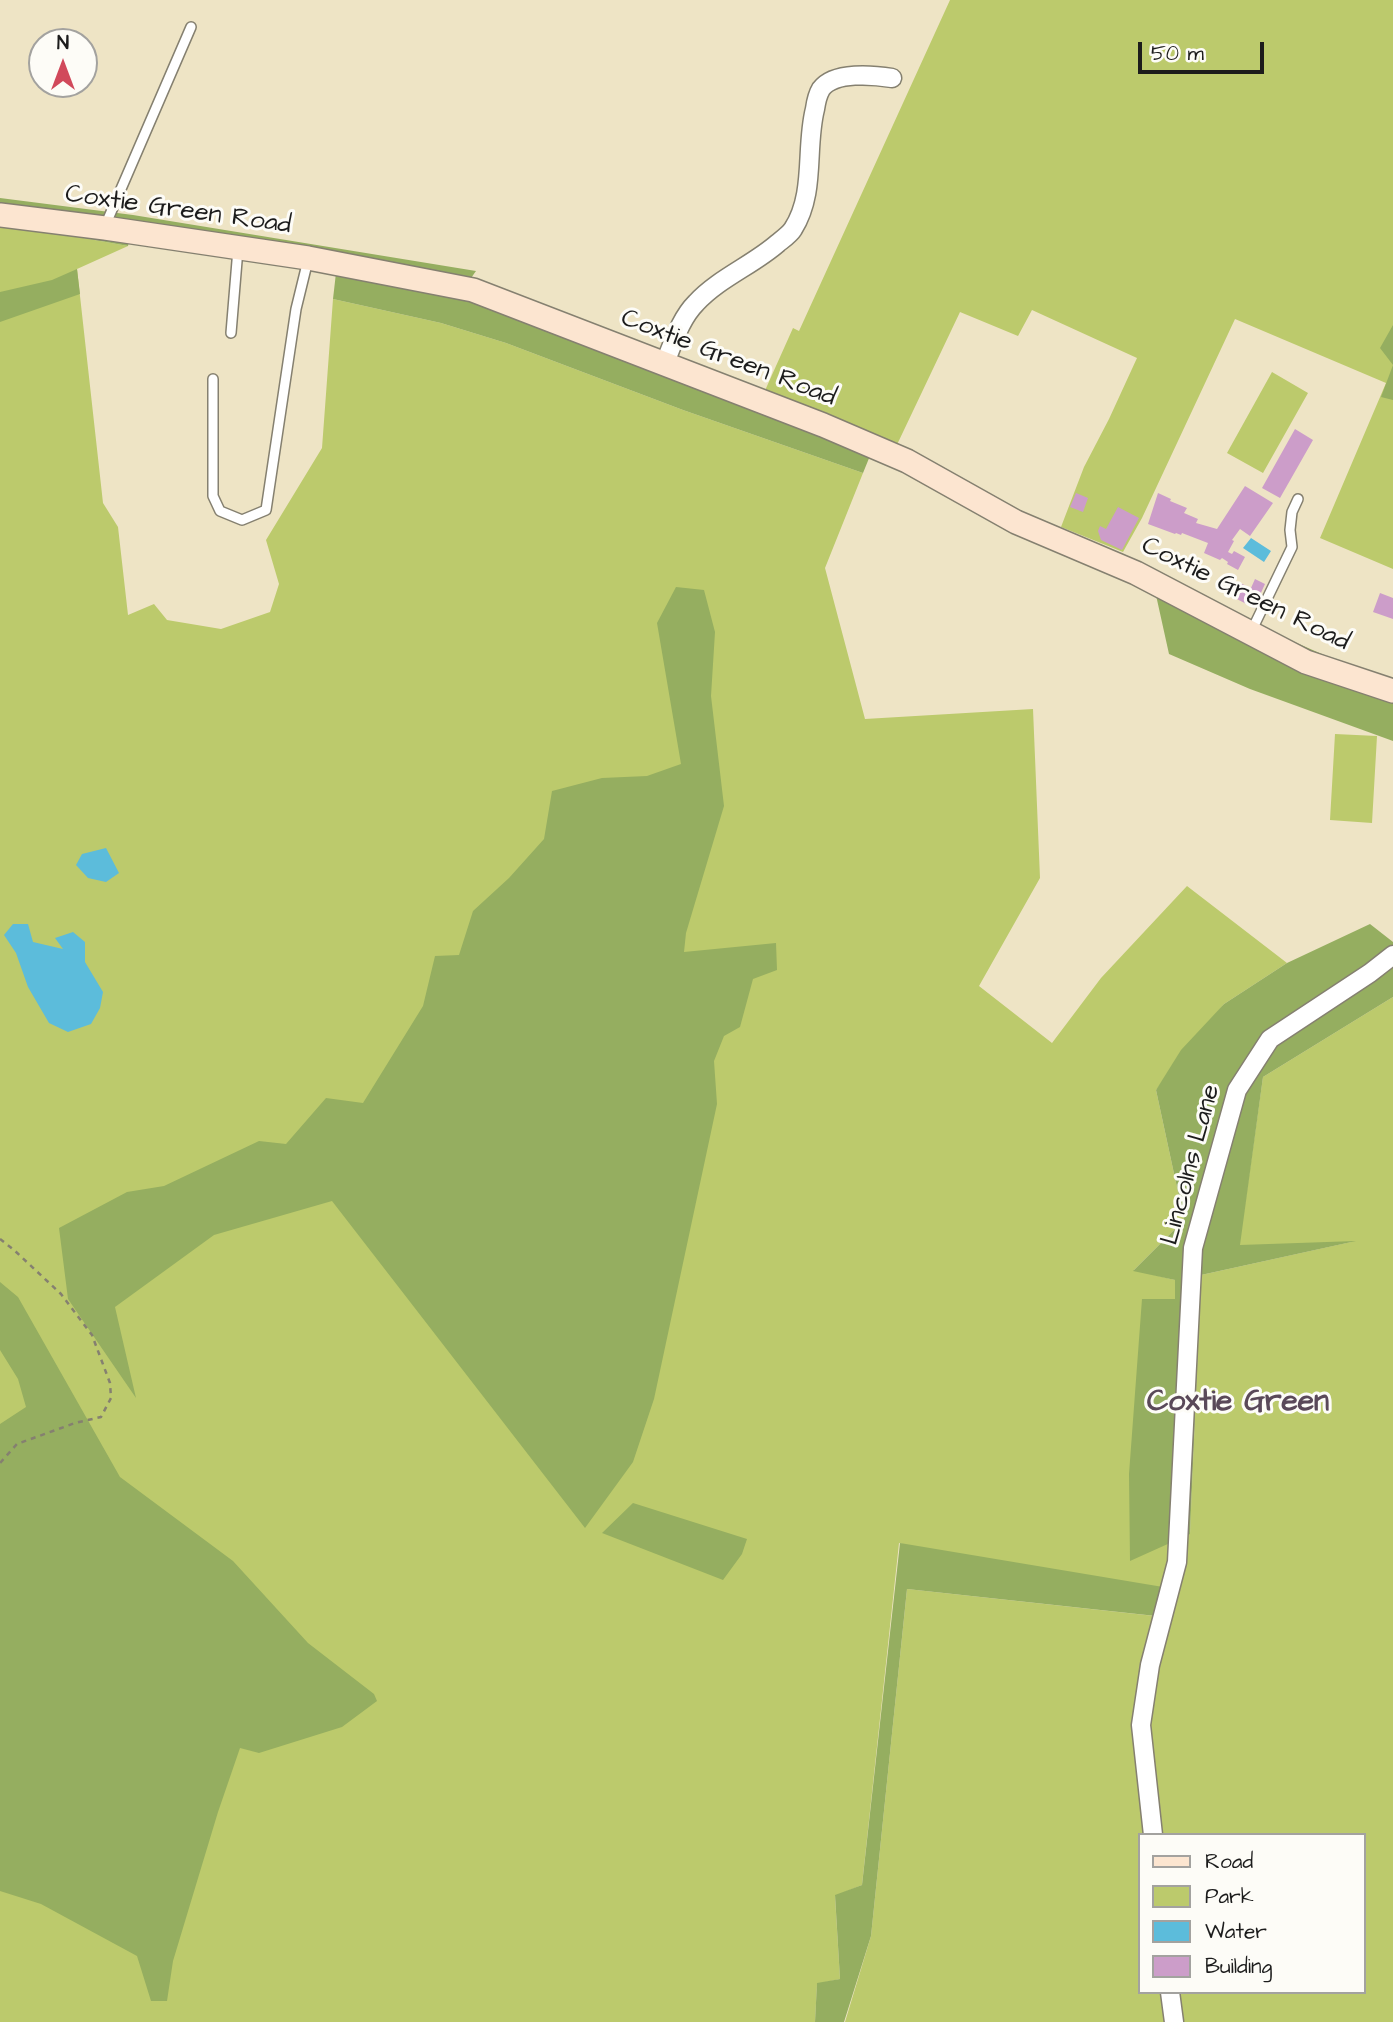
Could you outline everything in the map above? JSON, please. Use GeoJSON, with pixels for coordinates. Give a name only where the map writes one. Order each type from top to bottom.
{"type":"FeatureCollection","features":[{"type":"Feature","properties":{"kind":"street"},"geometry":{"type":"LineString","coordinates":[[664,365],[682,323],[696,303],[765,254],[792,231],[803,210],[807,194],[811,121],[822,88],[828,82],[855,75],[870,74],[892,78]]}},
{"type":"Feature","properties":{"kind":"street","name":"Coxtie Green Road"},"geometry":{"type":"LineString","coordinates":[[0,215],[308,258],[473,290],[823,425],[907,461],[1016,522],[1136,573],[1306,662],[1393,691]]}},
{"type":"Feature","properties":{"kind":"street","name":"Lincolns Lane"},"geometry":{"type":"LineString","coordinates":[[1153,1833],[1141,1725],[1150,1665],[1177,1562],[1193,1248],[1237,1090],[1270,1039],[1393,955]]}},
{"type":"Feature","properties":{"kind":"street"},"geometry":{"type":"LineString","coordinates":[[1170,1994],[1174,2022]]}},
{"type":"Feature","properties":{"kind":"lane"},"geometry":{"type":"LineString","coordinates":[[105,228],[191,27]]}},
{"type":"Feature","properties":{"kind":"lane"},"geometry":{"type":"LineString","coordinates":[[231,332],[238,247]]}},
{"type":"Feature","properties":{"kind":"lane"},"geometry":{"type":"LineString","coordinates":[[213,379],[213,496],[220,512],[242,520],[266,510],[296,309],[308,258]]}},
{"type":"Feature","properties":{"kind":"lane"},"geometry":{"type":"LineString","coordinates":[[1250,634],[1292,547],[1292,512],[1298,499]]}},
{"type":"Feature","properties":{"kind":"path"},"geometry":{"type":"LineString","coordinates":[[0,1239],[61,1294],[92,1335],[110,1383],[111,1398],[101,1417],[75,1423],[17,1444],[0,1463]]}},
{"type":"Feature","properties":{"kind":"green space"},"geometry":{"type":"Polygon","coordinates":[[[950,0],[1393,0],[1393,569],[1320,538],[1386,383],[1235,319],[1142,518],[1123,552],[1061,527],[1084,467],[1137,358],[1032,310],[1018,336],[960,312],[894,451],[763,395],[793,328],[799,331],[950,0]]]}},
{"type":"Feature","properties":{"kind":"green space"},"geometry":{"type":"Polygon","coordinates":[[[0,198],[133,215],[476,271],[464,288],[874,446],[863,473],[683,410],[506,343],[441,323],[333,299],[337,264],[131,232],[128,246],[0,223],[0,198]]]}},
{"type":"Feature","properties":{"kind":"green space"},"geometry":{"type":"Polygon","coordinates":[[[0,223],[128,246],[77,269],[103,503],[118,527],[128,615],[154,604],[167,620],[221,629],[270,612],[279,584],[266,540],[322,448],[333,299],[441,323],[506,343],[683,410],[863,473],[825,568],[865,719],[1033,709],[1040,878],[979,986],[1052,1043],[1101,978],[1187,886],[1287,963],[1224,1004],[1156,1090],[1184,1220],[1134,1270],[1175,1280],[1175,1299],[1143,1299],[1190,1534],[1201,1275],[1351,1242],[1239,1246],[1263,1077],[1393,997],[1393,2022],[845,2022],[871,1936],[907,1589],[1164,1617],[899,1543],[862,1885],[835,1896],[840,1979],[817,1984],[815,2022],[0,2022],[0,223]]]}},
{"type":"Feature","properties":{"kind":"green space"},"geometry":{"type":"Polygon","coordinates":[[[77,269],[80,294],[0,322],[0,292],[52,280],[77,269]]]}},
{"type":"Feature","properties":{"kind":"green space"},"geometry":{"type":"Polygon","coordinates":[[[1393,325],[1393,365],[1380,348],[1393,325]]]}},
{"type":"Feature","properties":{"kind":"green space"},"geometry":{"type":"Polygon","coordinates":[[[1393,365],[1393,400],[1381,397],[1393,365]]]}},
{"type":"Feature","properties":{"kind":"green space"},"geometry":{"type":"Polygon","coordinates":[[[1272,372],[1308,393],[1263,473],[1227,453],[1272,372]]]}},
{"type":"Feature","properties":{"kind":"green space"},"geometry":{"type":"Polygon","coordinates":[[[1150,568],[1299,644],[1393,681],[1393,741],[1250,689],[1169,654],[1150,568]]]}},
{"type":"Feature","properties":{"kind":"green space"},"geometry":{"type":"Polygon","coordinates":[[[676,587],[704,590],[715,632],[711,696],[724,806],[686,933],[684,952],[776,943],[777,970],[753,979],[740,1027],[724,1036],[714,1061],[717,1104],[654,1399],[633,1462],[585,1528],[332,1201],[214,1235],[115,1307],[136,1398],[68,1299],[59,1228],[127,1192],[164,1186],[259,1141],[286,1144],[326,1098],[363,1103],[423,1006],[435,956],[459,955],[473,911],[509,878],[544,839],[552,791],[602,778],[647,776],[681,764],[657,623],[676,587]]]}},
{"type":"Feature","properties":{"kind":"green space"},"geometry":{"type":"Polygon","coordinates":[[[1335,734],[1377,736],[1372,823],[1330,820],[1335,734]]]}},
{"type":"Feature","properties":{"kind":"green space"},"geometry":{"type":"Polygon","coordinates":[[[1370,924],[1393,942],[1393,997],[1263,1077],[1240,1245],[1356,1241],[1201,1275],[1190,1534],[1130,1561],[1129,1474],[1142,1299],[1175,1299],[1175,1280],[1133,1271],[1184,1220],[1156,1090],[1181,1050],[1224,1004],[1287,963],[1370,924]]]}},
{"type":"Feature","properties":{"kind":"green space"},"geometry":{"type":"Polygon","coordinates":[[[0,1282],[18,1297],[120,1477],[233,1561],[308,1643],[374,1694],[377,1701],[342,1727],[259,1753],[240,1748],[173,1961],[167,2001],[151,2001],[137,1956],[41,1904],[0,1891],[0,1424],[26,1407],[18,1379],[0,1350],[0,1282]]]}},
{"type":"Feature","properties":{"kind":"green space"},"geometry":{"type":"Polygon","coordinates":[[[633,1503],[747,1539],[742,1554],[723,1580],[602,1533],[633,1503]]]}},
{"type":"Feature","properties":{"kind":"green space"},"geometry":{"type":"Polygon","coordinates":[[[900,1543],[1169,1588],[1165,1617],[907,1589],[871,1936],[844,2022],[815,2022],[817,1983],[840,1979],[835,1895],[862,1885],[900,1543]]]}},
{"type":"Feature","properties":{"kind":"water"},"geometry":{"type":"Polygon","coordinates":[[[1251,538],[1271,551],[1264,562],[1243,548],[1251,538]]]}},
{"type":"Feature","properties":{"kind":"water"},"geometry":{"type":"Polygon","coordinates":[[[106,848],[119,873],[106,882],[88,878],[76,865],[82,854],[106,848]]]}},
{"type":"Feature","properties":{"kind":"water"},"geometry":{"type":"Polygon","coordinates":[[[13,924],[28,924],[33,942],[63,949],[55,938],[73,932],[85,942],[85,962],[103,992],[100,1008],[91,1024],[68,1032],[49,1023],[28,987],[16,953],[4,935],[13,924]]]}},
{"type":"Feature","properties":{"kind":"building"},"geometry":{"type":"Polygon","coordinates":[[[1295,429],[1313,440],[1280,498],[1262,488],[1295,429]]]}},
{"type":"Feature","properties":{"kind":"building"},"geometry":{"type":"Polygon","coordinates":[[[1245,486],[1273,503],[1250,536],[1240,529],[1232,540],[1234,541],[1228,552],[1232,554],[1234,551],[1245,557],[1238,570],[1222,558],[1220,560],[1204,553],[1208,543],[1148,524],[1158,493],[1187,508],[1184,513],[1198,519],[1196,523],[1217,529],[1245,486]]]}},
{"type":"Feature","properties":{"kind":"building"},"geometry":{"type":"Polygon","coordinates":[[[1076,493],[1088,498],[1083,512],[1070,507],[1076,493]]]}},
{"type":"Feature","properties":{"kind":"building"},"geometry":{"type":"Polygon","coordinates":[[[1118,507],[1139,518],[1122,550],[1101,540],[1098,531],[1100,526],[1106,529],[1118,507]]]}},
{"type":"Feature","properties":{"kind":"building"},"geometry":{"type":"Polygon","coordinates":[[[1255,579],[1265,584],[1254,608],[1233,597],[1240,583],[1251,588],[1255,579]]]}},
{"type":"Feature","properties":{"kind":"building"},"geometry":{"type":"Polygon","coordinates":[[[1380,593],[1393,598],[1393,619],[1373,612],[1380,593]]]}},
{"type":"Feature","properties":{"kind":"district","name":"Coxtie Green"},"geometry":{"type":"Point","coordinates":[1238,1404]}}]}
